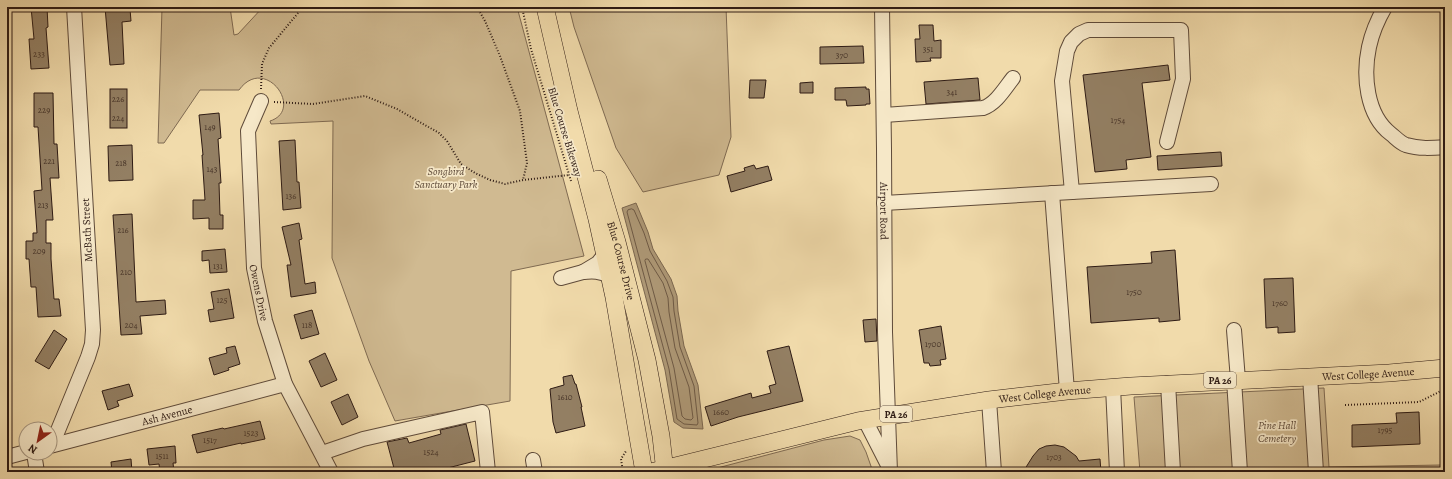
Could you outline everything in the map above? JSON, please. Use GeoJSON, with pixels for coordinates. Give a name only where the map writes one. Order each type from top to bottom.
{"type":"FeatureCollection","features":[{"type":"Feature","properties":{"kind":"main road","name":"Blue Course Drive"},"geometry":{"type":"LineString","coordinates":[[545,7],[610,276],[644,472]]}},
{"type":"Feature","properties":{"kind":"main road","name":"Blue Course Drive"},"geometry":{"type":"LineString","coordinates":[[557,54],[617,242],[647,360],[661,436],[660,471]]}},
{"type":"Feature","properties":{"kind":"main road","name":"West College Avenue"},"geometry":{"type":"LineString","coordinates":[[660,471],[865,420],[989,400],[1067,391],[1168,383],[1445,368]]}},
{"type":"Feature","properties":{"kind":"street","name":"McBath Street"},"geometry":{"type":"LineString","coordinates":[[58,428],[88,357],[92,344],[93,330],[74,7]]}},
{"type":"Feature","properties":{"kind":"street","name":"Airport Road"},"geometry":{"type":"LineString","coordinates":[[882,7],[885,332],[890,470]]}},
{"type":"Feature","properties":{"kind":"street"},"geometry":{"type":"LineString","coordinates":[[1385,7],[1374,30],[1369,47],[1366,70],[1372,107],[1377,119],[1387,131],[1404,144],[1425,149],[1445,148]]}},
{"type":"Feature","properties":{"kind":"street"},"geometry":{"type":"LineString","coordinates":[[1072,192],[1062,81],[1070,42],[1079,34],[1088,30],[1181,30],[1184,79],[1168,142]]}},
{"type":"Feature","properties":{"kind":"street"},"geometry":{"type":"LineString","coordinates":[[884,115],[983,108],[994,102],[1013,78]]}},
{"type":"Feature","properties":{"kind":"street","name":"Owens Drive"},"geometry":{"type":"LineString","coordinates":[[261,101],[248,131],[254,268],[265,321],[285,384],[331,472]]}},
{"type":"Feature","properties":{"kind":"street"},"geometry":{"type":"LineString","coordinates":[[884,203],[1211,184]]}},
{"type":"Feature","properties":{"kind":"street"},"geometry":{"type":"LineString","coordinates":[[1052,193],[1067,391]]}},
{"type":"Feature","properties":{"kind":"street"},"geometry":{"type":"LineString","coordinates":[[583,272],[598,263],[605,254]]}},
{"type":"Feature","properties":{"kind":"street"},"geometry":{"type":"LineString","coordinates":[[561,278],[583,272],[595,271],[610,276]]}},
{"type":"Feature","properties":{"kind":"street"},"geometry":{"type":"LineString","coordinates":[[1234,330],[1240,472]]}},
{"type":"Feature","properties":{"kind":"street"},"geometry":{"type":"LineString","coordinates":[[1310,376],[1316,472]]}},
{"type":"Feature","properties":{"kind":"street"},"geometry":{"type":"LineString","coordinates":[[1168,383],[1174,472]]}},
{"type":"Feature","properties":{"kind":"street","name":"Ash Avenue"},"geometry":{"type":"LineString","coordinates":[[58,443],[285,384]]}},
{"type":"Feature","properties":{"kind":"street"},"geometry":{"type":"LineString","coordinates":[[1113,387],[1117,472]]}},
{"type":"Feature","properties":{"kind":"street"},"geometry":{"type":"LineString","coordinates":[[989,400],[994,472]]}},
{"type":"Feature","properties":{"kind":"street"},"geometry":{"type":"LineString","coordinates":[[322,453],[363,439],[482,412],[488,472]]}},
{"type":"Feature","properties":{"kind":"street"},"geometry":{"type":"LineString","coordinates":[[865,420],[890,470]]}},
{"type":"Feature","properties":{"kind":"street"},"geometry":{"type":"LineString","coordinates":[[7,445],[18,455]]}},
{"type":"Feature","properties":{"kind":"street"},"geometry":{"type":"LineString","coordinates":[[35,461],[36,472]]}},
{"type":"Feature","properties":{"kind":"path"},"geometry":{"type":"LineString","coordinates":[[303,7],[269,48],[262,64],[261,101],[313,104],[365,96],[397,109],[439,133],[447,141],[460,164],[475,173],[505,184],[523,180],[569,175]]}},
{"type":"Feature","properties":{"kind":"path"},"geometry":{"type":"LineString","coordinates":[[477,7],[485,21],[497,49],[520,111],[527,163],[523,180]]}},
{"type":"Feature","properties":{"kind":"path","name":"Blue Course Bikeway"},"geometry":{"type":"LineString","coordinates":[[522,7],[531,49],[571,181]]}},
{"type":"Feature","properties":{"kind":"path"},"geometry":{"type":"LineString","coordinates":[[1345,405],[1419,402],[1445,389]]}},
{"type":"Feature","properties":{"kind":"path"},"geometry":{"type":"LineString","coordinates":[[621,459],[622,472]]}},
{"type":"Feature","properties":{"kind":"green space","name":"Songbird Sanctuary Park"},"geometry":{"type":"Polygon","coordinates":[[[230,7],[234,35],[238,34],[263,7],[517,7],[584,256],[511,271],[510,401],[395,421],[369,361],[332,258],[333,121],[271,124],[270,121],[280,115],[284,106],[282,97],[277,88],[269,81],[260,78],[249,81],[239,90],[200,90],[164,143],[158,143],[162,8],[230,7]]]}},
{"type":"Feature","properties":{"kind":"green space"},"geometry":{"type":"Polygon","coordinates":[[[569,7],[726,7],[731,137],[719,175],[643,192],[616,148],[574,27],[569,7]]]}},
{"type":"Feature","properties":{"kind":"green space","name":"Pine Hall Cemetery"},"geometry":{"type":"Polygon","coordinates":[[[1324,388],[1329,467],[1441,465],[1441,472],[1140,472],[1134,397],[1324,388]]]}},
{"type":"Feature","properties":{"kind":"green space"},"geometry":{"type":"Polygon","coordinates":[[[850,436],[860,440],[873,472],[702,472],[824,440],[850,436]]]}},
{"type":"Feature","properties":{"kind":"water"},"geometry":{"type":"Polygon","coordinates":[[[636,203],[648,232],[653,249],[671,279],[677,296],[684,346],[698,385],[703,429],[683,428],[674,422],[665,370],[622,208],[636,203]]]}},
{"type":"Feature","properties":{"kind":"building"},"geometry":{"type":"Polygon","coordinates":[[[31,7],[47,7],[48,27],[46,28],[49,68],[31,69],[29,39],[34,39],[31,7]]]}},
{"type":"Feature","properties":{"kind":"building"},"geometry":{"type":"Polygon","coordinates":[[[105,7],[124,7],[124,10],[130,9],[131,21],[122,22],[124,64],[110,65],[105,7]]]}},
{"type":"Feature","properties":{"kind":"building"},"geometry":{"type":"Polygon","coordinates":[[[919,25],[933,25],[934,41],[941,40],[941,58],[930,58],[931,61],[916,62],[915,39],[920,39],[919,25]]]}},
{"type":"Feature","properties":{"kind":"building"},"geometry":{"type":"Polygon","coordinates":[[[863,46],[864,63],[820,64],[820,47],[863,46]]]}},
{"type":"Feature","properties":{"kind":"building"},"geometry":{"type":"Polygon","coordinates":[[[1168,65],[1170,80],[1142,83],[1151,157],[1126,160],[1127,169],[1095,172],[1083,75],[1168,65]]]}},
{"type":"Feature","properties":{"kind":"building"},"geometry":{"type":"Polygon","coordinates":[[[978,78],[980,100],[926,104],[924,82],[978,78]]]}},
{"type":"Feature","properties":{"kind":"building"},"geometry":{"type":"Polygon","coordinates":[[[750,80],[766,80],[764,98],[749,98],[750,80]]]}},
{"type":"Feature","properties":{"kind":"building"},"geometry":{"type":"Polygon","coordinates":[[[813,82],[813,93],[800,93],[800,83],[813,82]]]}},
{"type":"Feature","properties":{"kind":"building"},"geometry":{"type":"Polygon","coordinates":[[[866,87],[866,89],[869,89],[870,104],[847,106],[846,100],[835,100],[835,88],[866,87]]]}},
{"type":"Feature","properties":{"kind":"building"},"geometry":{"type":"Polygon","coordinates":[[[110,89],[127,89],[127,128],[110,128],[110,89]]]}},
{"type":"Feature","properties":{"kind":"building"},"geometry":{"type":"Polygon","coordinates":[[[34,93],[53,93],[54,144],[57,144],[59,178],[50,178],[53,220],[46,220],[46,243],[51,243],[54,299],[59,299],[61,316],[38,317],[36,287],[31,287],[29,259],[26,259],[26,241],[33,241],[33,233],[37,233],[34,191],[42,190],[38,127],[34,127],[34,93]]]}},
{"type":"Feature","properties":{"kind":"building"},"geometry":{"type":"Polygon","coordinates":[[[219,113],[221,138],[218,139],[221,183],[219,183],[220,215],[223,215],[223,229],[209,229],[209,218],[193,219],[193,200],[205,200],[199,115],[219,113]]]}},
{"type":"Feature","properties":{"kind":"building"},"geometry":{"type":"Polygon","coordinates":[[[295,140],[297,182],[299,182],[301,208],[283,210],[279,141],[295,140]]]}},
{"type":"Feature","properties":{"kind":"building"},"geometry":{"type":"Polygon","coordinates":[[[132,145],[133,180],[109,181],[108,146],[132,145]]]}},
{"type":"Feature","properties":{"kind":"building"},"geometry":{"type":"Polygon","coordinates":[[[1221,152],[1222,166],[1158,170],[1157,156],[1221,152]]]}},
{"type":"Feature","properties":{"kind":"building"},"geometry":{"type":"Polygon","coordinates":[[[754,165],[756,169],[768,166],[772,180],[731,192],[727,176],[745,171],[744,168],[754,165]]]}},
{"type":"Feature","properties":{"kind":"building"},"geometry":{"type":"Polygon","coordinates":[[[132,214],[136,302],[165,300],[166,314],[140,316],[142,334],[121,335],[113,215],[132,214]]]}},
{"type":"Feature","properties":{"kind":"building"},"geometry":{"type":"Polygon","coordinates":[[[299,223],[302,239],[299,240],[305,284],[315,282],[316,293],[291,297],[287,265],[291,265],[282,227],[299,223]]]}},
{"type":"Feature","properties":{"kind":"building"},"geometry":{"type":"Polygon","coordinates":[[[225,249],[227,272],[210,273],[209,260],[202,261],[202,251],[225,249]]]}},
{"type":"Feature","properties":{"kind":"building"},"geometry":{"type":"Polygon","coordinates":[[[1175,250],[1180,320],[1159,322],[1159,318],[1091,323],[1087,267],[1152,263],[1151,252],[1175,250]]]}},
{"type":"Feature","properties":{"kind":"building"},"geometry":{"type":"Polygon","coordinates":[[[1293,278],[1295,332],[1278,333],[1278,327],[1266,328],[1264,279],[1293,278]]]}},
{"type":"Feature","properties":{"kind":"building"},"geometry":{"type":"Polygon","coordinates":[[[229,289],[234,318],[210,322],[208,310],[214,309],[211,292],[229,289]]]}},
{"type":"Feature","properties":{"kind":"building"},"geometry":{"type":"Polygon","coordinates":[[[312,310],[319,334],[301,339],[294,315],[312,310]]]}},
{"type":"Feature","properties":{"kind":"building"},"geometry":{"type":"Polygon","coordinates":[[[876,319],[877,341],[865,342],[863,320],[876,319]]]}},
{"type":"Feature","properties":{"kind":"building"},"geometry":{"type":"Polygon","coordinates":[[[941,326],[946,359],[940,360],[941,365],[930,366],[929,363],[924,363],[919,330],[941,326]]]}},
{"type":"Feature","properties":{"kind":"building"},"geometry":{"type":"Polygon","coordinates":[[[54,330],[67,339],[49,369],[35,361],[54,330]]]}},
{"type":"Feature","properties":{"kind":"building"},"geometry":{"type":"Polygon","coordinates":[[[235,346],[240,364],[228,368],[229,370],[214,375],[209,358],[227,353],[226,348],[235,346]]]}},
{"type":"Feature","properties":{"kind":"building"},"geometry":{"type":"Polygon","coordinates":[[[789,346],[803,401],[738,417],[711,426],[705,407],[751,393],[752,398],[771,393],[769,386],[776,384],[767,351],[789,346]]]}},
{"type":"Feature","properties":{"kind":"building"},"geometry":{"type":"Polygon","coordinates":[[[325,353],[337,380],[321,387],[309,361],[325,353]]]}},
{"type":"Feature","properties":{"kind":"building"},"geometry":{"type":"Polygon","coordinates":[[[572,375],[582,407],[585,426],[556,433],[553,422],[550,389],[564,385],[563,377],[572,375]]]}},
{"type":"Feature","properties":{"kind":"building"},"geometry":{"type":"Polygon","coordinates":[[[129,384],[133,396],[117,401],[119,406],[108,410],[102,391],[129,384]]]}},
{"type":"Feature","properties":{"kind":"building"},"geometry":{"type":"Polygon","coordinates":[[[348,394],[358,417],[342,425],[331,402],[348,394]]]}},
{"type":"Feature","properties":{"kind":"building"},"geometry":{"type":"Polygon","coordinates":[[[1419,412],[1420,444],[1352,447],[1352,425],[1397,423],[1396,413],[1419,412]]]}},
{"type":"Feature","properties":{"kind":"building"},"geometry":{"type":"Polygon","coordinates":[[[260,421],[265,439],[197,453],[192,435],[260,421]]]}},
{"type":"Feature","properties":{"kind":"building"},"geometry":{"type":"Polygon","coordinates":[[[466,424],[475,461],[432,472],[395,472],[387,442],[407,438],[409,443],[441,434],[440,430],[466,424]]]}},
{"type":"Feature","properties":{"kind":"building"},"geometry":{"type":"Polygon","coordinates":[[[1055,445],[1064,447],[1076,456],[1079,461],[1100,459],[1101,472],[1023,472],[1039,449],[1046,446],[1055,445]]]}},
{"type":"Feature","properties":{"kind":"building"},"geometry":{"type":"Polygon","coordinates":[[[175,446],[176,463],[173,463],[174,472],[160,472],[159,464],[149,465],[147,449],[175,446]]]}},
{"type":"Feature","properties":{"kind":"building"},"geometry":{"type":"Polygon","coordinates":[[[131,459],[132,472],[112,472],[111,462],[131,459]]]}}]}
